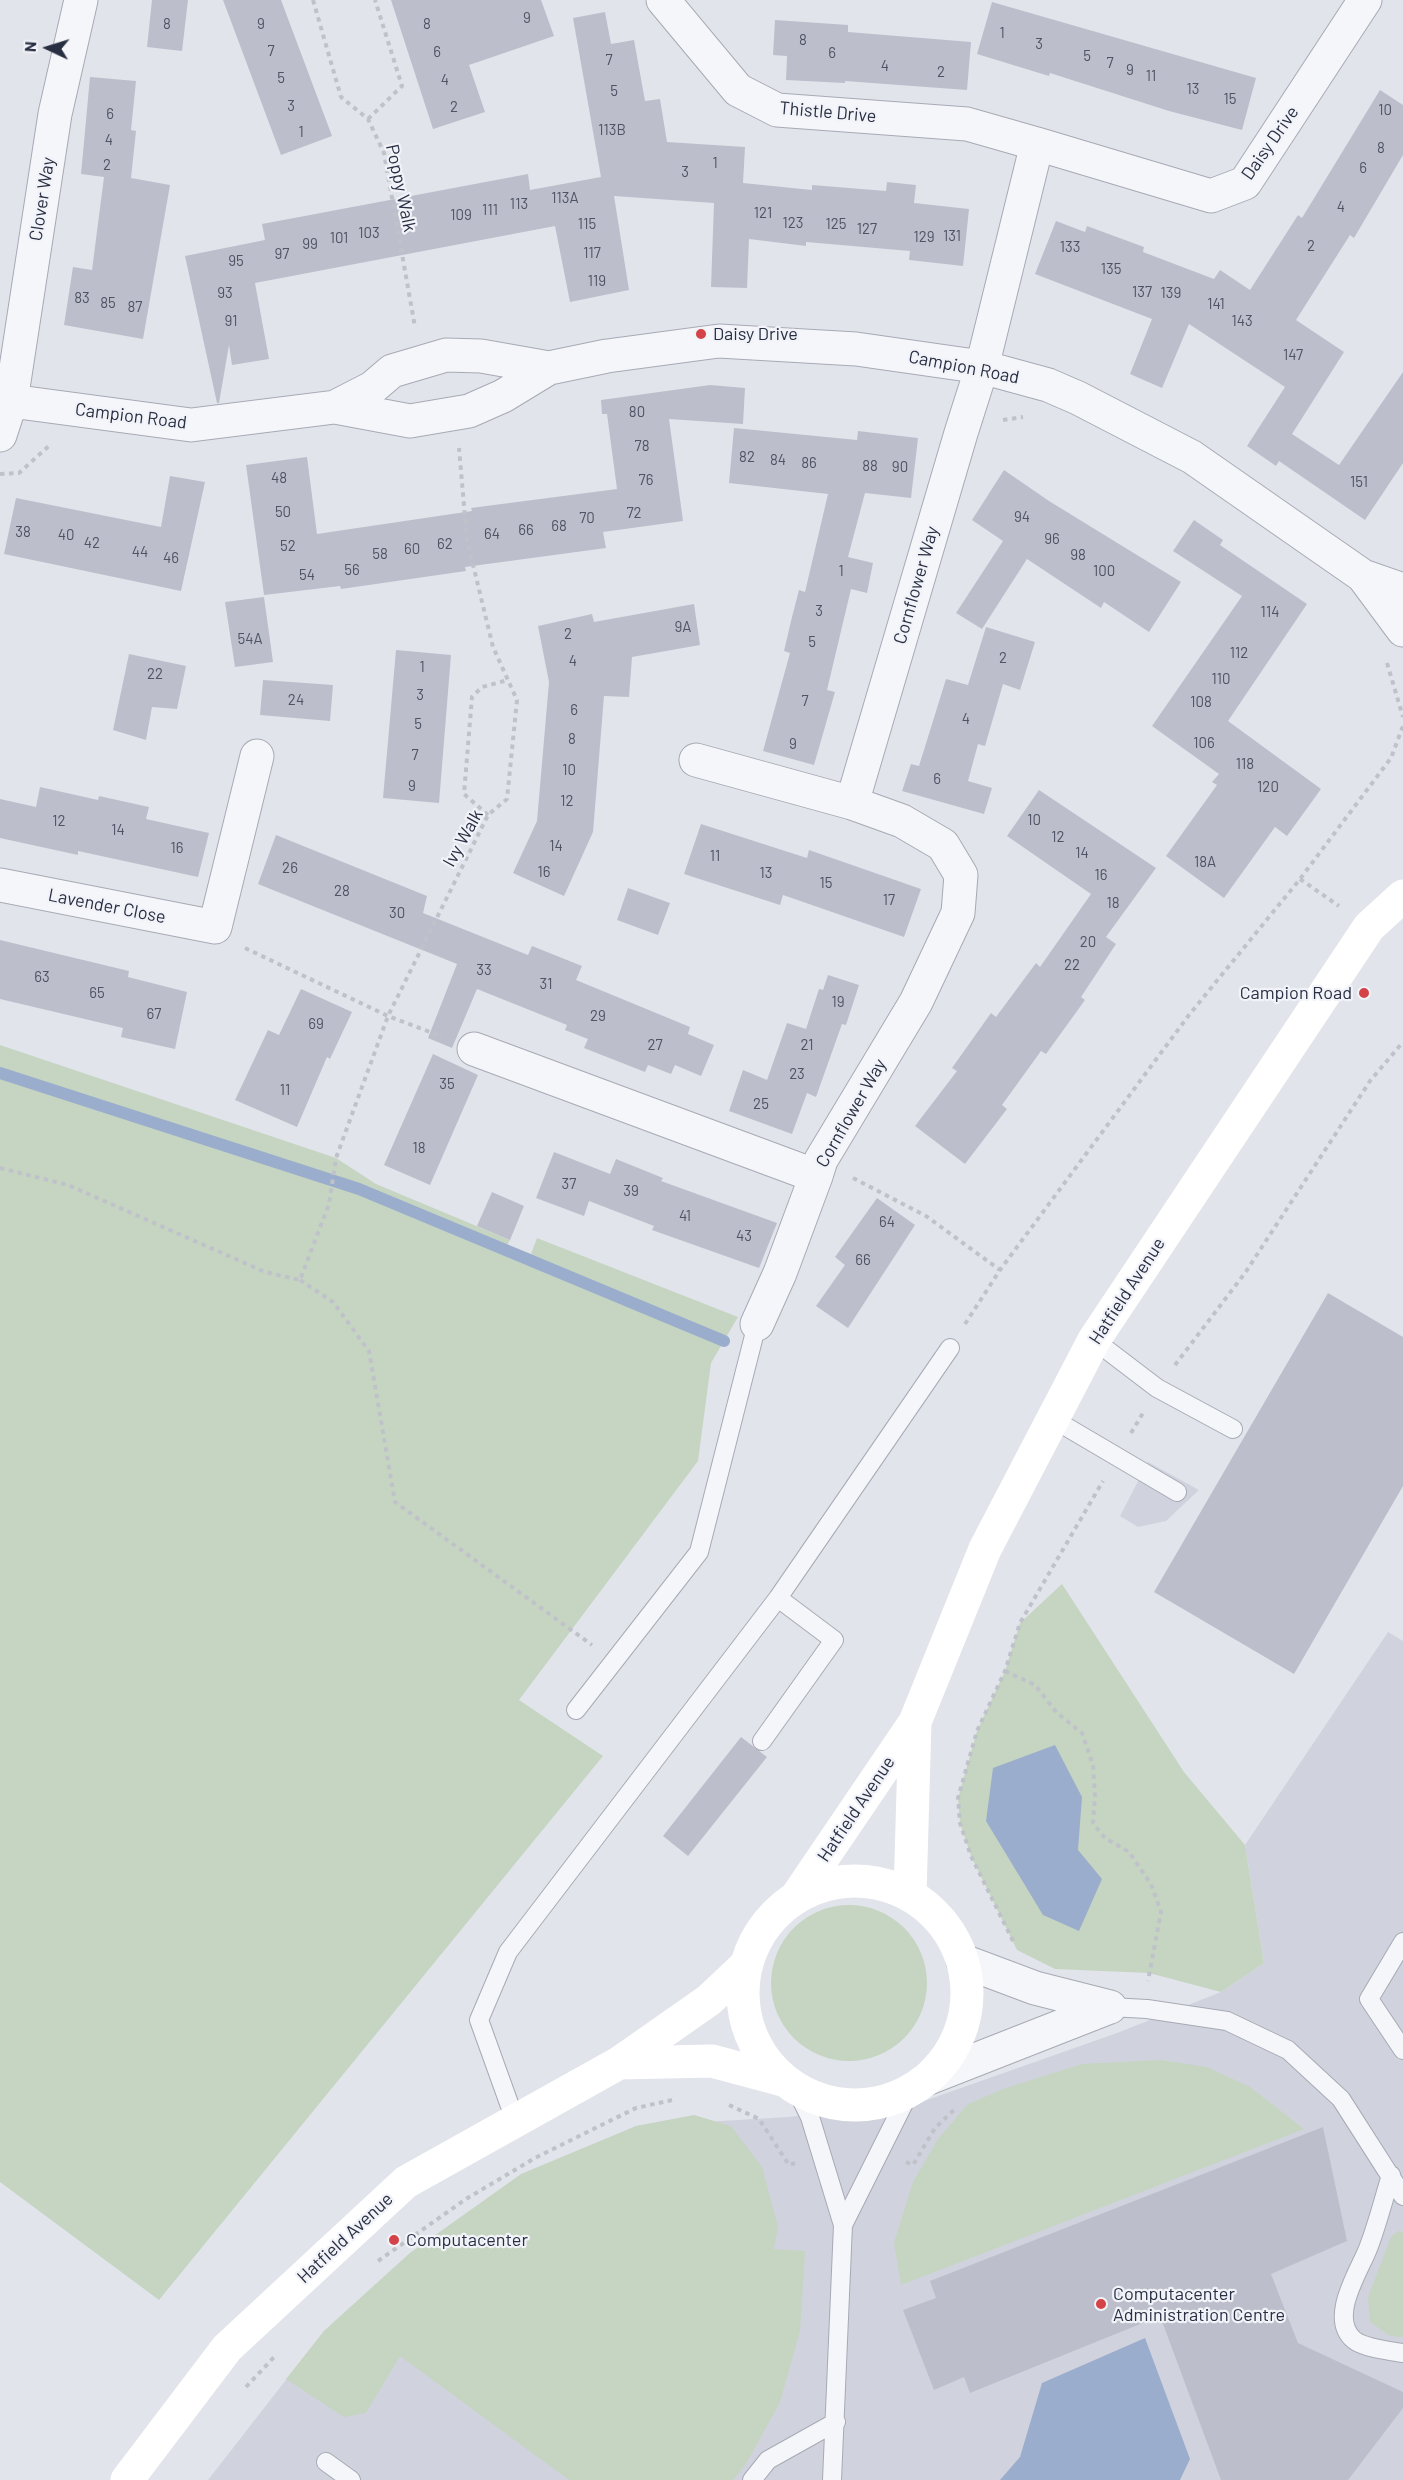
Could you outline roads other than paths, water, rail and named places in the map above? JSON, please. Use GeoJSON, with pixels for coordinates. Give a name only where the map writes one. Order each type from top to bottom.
{"type":"FeatureCollection","features":[{"type":"Feature","properties":{"kind":"street","name":"Clover Way"},"geometry":{"type":"LineString","coordinates":[[5,399],[55,114],[81,0]]}},
{"type":"Feature","properties":{"kind":"street","name":"Thistle Drive"},"geometry":{"type":"LineString","coordinates":[[663,0],[738,90],[777,110],[967,124],[1037,144]]}},
{"type":"Feature","properties":{"kind":"street","name":"Daisy Drive"},"geometry":{"type":"LineString","coordinates":[[1037,144],[1211,196],[1245,183],[1365,0]]}},
{"type":"Feature","properties":{"kind":"street"},"geometry":{"type":"LineString","coordinates":[[982,367],[1037,144]]}},
{"type":"Feature","properties":{"kind":"street","name":"Campion Road"},"geometry":{"type":"LineString","coordinates":[[5,399],[191,424],[335,407],[410,421],[469,411],[503,396],[549,368],[607,356],[719,341],[856,349],[982,367],[1048,385],[1078,398],[1192,457],[1363,576]]}},
{"type":"Feature","properties":{"kind":"street","name":"Campion Road"},"geometry":{"type":"LineString","coordinates":[[335,407],[372,388],[392,371],[446,355],[481,356],[549,368]]}},
{"type":"Feature","properties":{"kind":"street","name":"Cornflower Way"},"geometry":{"type":"LineString","coordinates":[[852,803],[982,367]]}},
{"type":"Feature","properties":{"kind":"street"},"geometry":{"type":"LineString","coordinates":[[0,435],[5,399]]}},
{"type":"Feature","properties":{"kind":"street"},"geometry":{"type":"LineString","coordinates":[[1363,576],[1403,590]]}},
{"type":"Feature","properties":{"kind":"street"},"geometry":{"type":"LineString","coordinates":[[1363,576],[1399,642]]}},
{"type":"Feature","properties":{"kind":"street","name":"Lavender Close"},"geometry":{"type":"LineString","coordinates":[[0,885],[214,927],[257,756]]}},
{"type":"Feature","properties":{"kind":"street","name":"Cornflower Way"},"geometry":{"type":"LineString","coordinates":[[474,1049],[818,1168],[916,1002],[958,913],[961,875],[943,844],[902,821],[852,803],[696,760]]}},
{"type":"Feature","properties":{"kind":"street","name":"Hatfield Avenue"},"geometry":{"type":"LineString","coordinates":[[797,1896],[915,1722],[985,1549],[1094,1340],[1369,927],[1402,896]]}},
{"type":"Feature","properties":{"kind":"street"},"geometry":{"type":"LineString","coordinates":[[757,1324],[780,1273],[818,1168]]}},
{"type":"Feature","properties":{"kind":"street","name":"Hatfield Avenue"},"geometry":{"type":"LineString","coordinates":[[910,1894],[915,1722]]}},
{"type":"Feature","properties":{"kind":"street"},"geometry":{"type":"LineString","coordinates":[[790,2084],[757,2049],[747,2023],[743,1985],[746,1966],[760,1932],[776,1913],[797,1896],[837,1881],[876,1882],[910,1894],[929,1908],[953,1937],[963,1961],[968,2002],[962,2029],[940,2066],[920,2085]]}},
{"type":"Feature","properties":{"kind":"street"},"geometry":{"type":"LineString","coordinates":[[963,1961],[1018,1982],[1110,2007]]}},
{"type":"Feature","properties":{"kind":"street","name":"Hatfield Avenue"},"geometry":{"type":"LineString","coordinates":[[127,2480],[227,2348],[406,2182],[619,2062],[708,2000],[746,1966]]}},
{"type":"Feature","properties":{"kind":"street"},"geometry":{"type":"LineString","coordinates":[[920,2085],[1110,2007]]}},
{"type":"Feature","properties":{"kind":"street","name":"Hatfield Avenue"},"geometry":{"type":"LineString","coordinates":[[619,2062],[712,2061],[790,2084],[840,2104],[868,2104],[920,2085]]}},
{"type":"Feature","properties":{"kind":"lane"},"geometry":{"type":"LineString","coordinates":[[576,1710],[699,1552],[757,1324]]}},
{"type":"Feature","properties":{"kind":"lane"},"geometry":{"type":"LineString","coordinates":[[1094,1340],[1157,1388],[1233,1429]]}},
{"type":"Feature","properties":{"kind":"lane"},"geometry":{"type":"LineString","coordinates":[[515,2120],[479,2020],[508,1952],[778,1598],[950,1348]]}},
{"type":"Feature","properties":{"kind":"lane"},"geometry":{"type":"LineString","coordinates":[[1053,1419],[1177,1492]]}},
{"type":"Feature","properties":{"kind":"lane"},"geometry":{"type":"LineString","coordinates":[[762,1741],[834,1640],[778,1598]]}},
{"type":"Feature","properties":{"kind":"lane"},"geometry":{"type":"LineString","coordinates":[[1403,1942],[1369,1999],[1403,2050]]}},
{"type":"Feature","properties":{"kind":"lane"},"geometry":{"type":"LineString","coordinates":[[1110,2007],[1147,2008],[1227,2021],[1288,2050],[1341,2099],[1403,2196]]}},
{"type":"Feature","properties":{"kind":"lane"},"geometry":{"type":"LineString","coordinates":[[790,2084],[810,2117],[843,2225],[836,2422],[831,2480]]}},
{"type":"Feature","properties":{"kind":"lane"},"geometry":{"type":"LineString","coordinates":[[843,2225],[920,2085]]}},
{"type":"Feature","properties":{"kind":"lane"},"geometry":{"type":"LineString","coordinates":[[1391,2175],[1369,2247],[1350,2287],[1344,2311],[1346,2327],[1354,2340],[1383,2350],[1403,2353]]}},
{"type":"Feature","properties":{"kind":"lane"},"geometry":{"type":"LineString","coordinates":[[752,2480],[768,2460],[836,2422]]}},
{"type":"Feature","properties":{"kind":"lane"},"geometry":{"type":"LineString","coordinates":[[326,2462],[351,2480]]}},
{"type":"Feature","properties":{"kind":"water"},"geometry":{"type":"Polygon","coordinates":[[[1055,1745],[1082,1797],[1078,1850],[1102,1879],[1079,1931],[1043,1915],[986,1821],[993,1768],[1055,1745]]]}},
{"type":"Feature","properties":{"kind":"water"},"geometry":{"type":"Polygon","coordinates":[[[1145,2338],[1190,2459],[1180,2480],[1000,2480],[1020,2457],[1042,2383],[1145,2338]]]}},
{"type":"Feature","properties":{"kind":"waterway"},"geometry":{"type":"LineString","coordinates":[[0,1073],[359,1189],[724,1341]]}},
{"type":"Feature","properties":{"kind":"place","name":"Daisy Drive"},"geometry":{"type":"Point","coordinates":[701,334]}},
{"type":"Feature","properties":{"kind":"place","name":"Campion Road"},"geometry":{"type":"Point","coordinates":[1364,993]}},
{"type":"Feature","properties":{"kind":"place","name":"Computacenter"},"geometry":{"type":"Point","coordinates":[394,2240]}},
{"type":"Feature","properties":{"kind":"place","name":"Computacenter Administration Centre"},"geometry":{"type":"Point","coordinates":[1101,2304]}}]}
